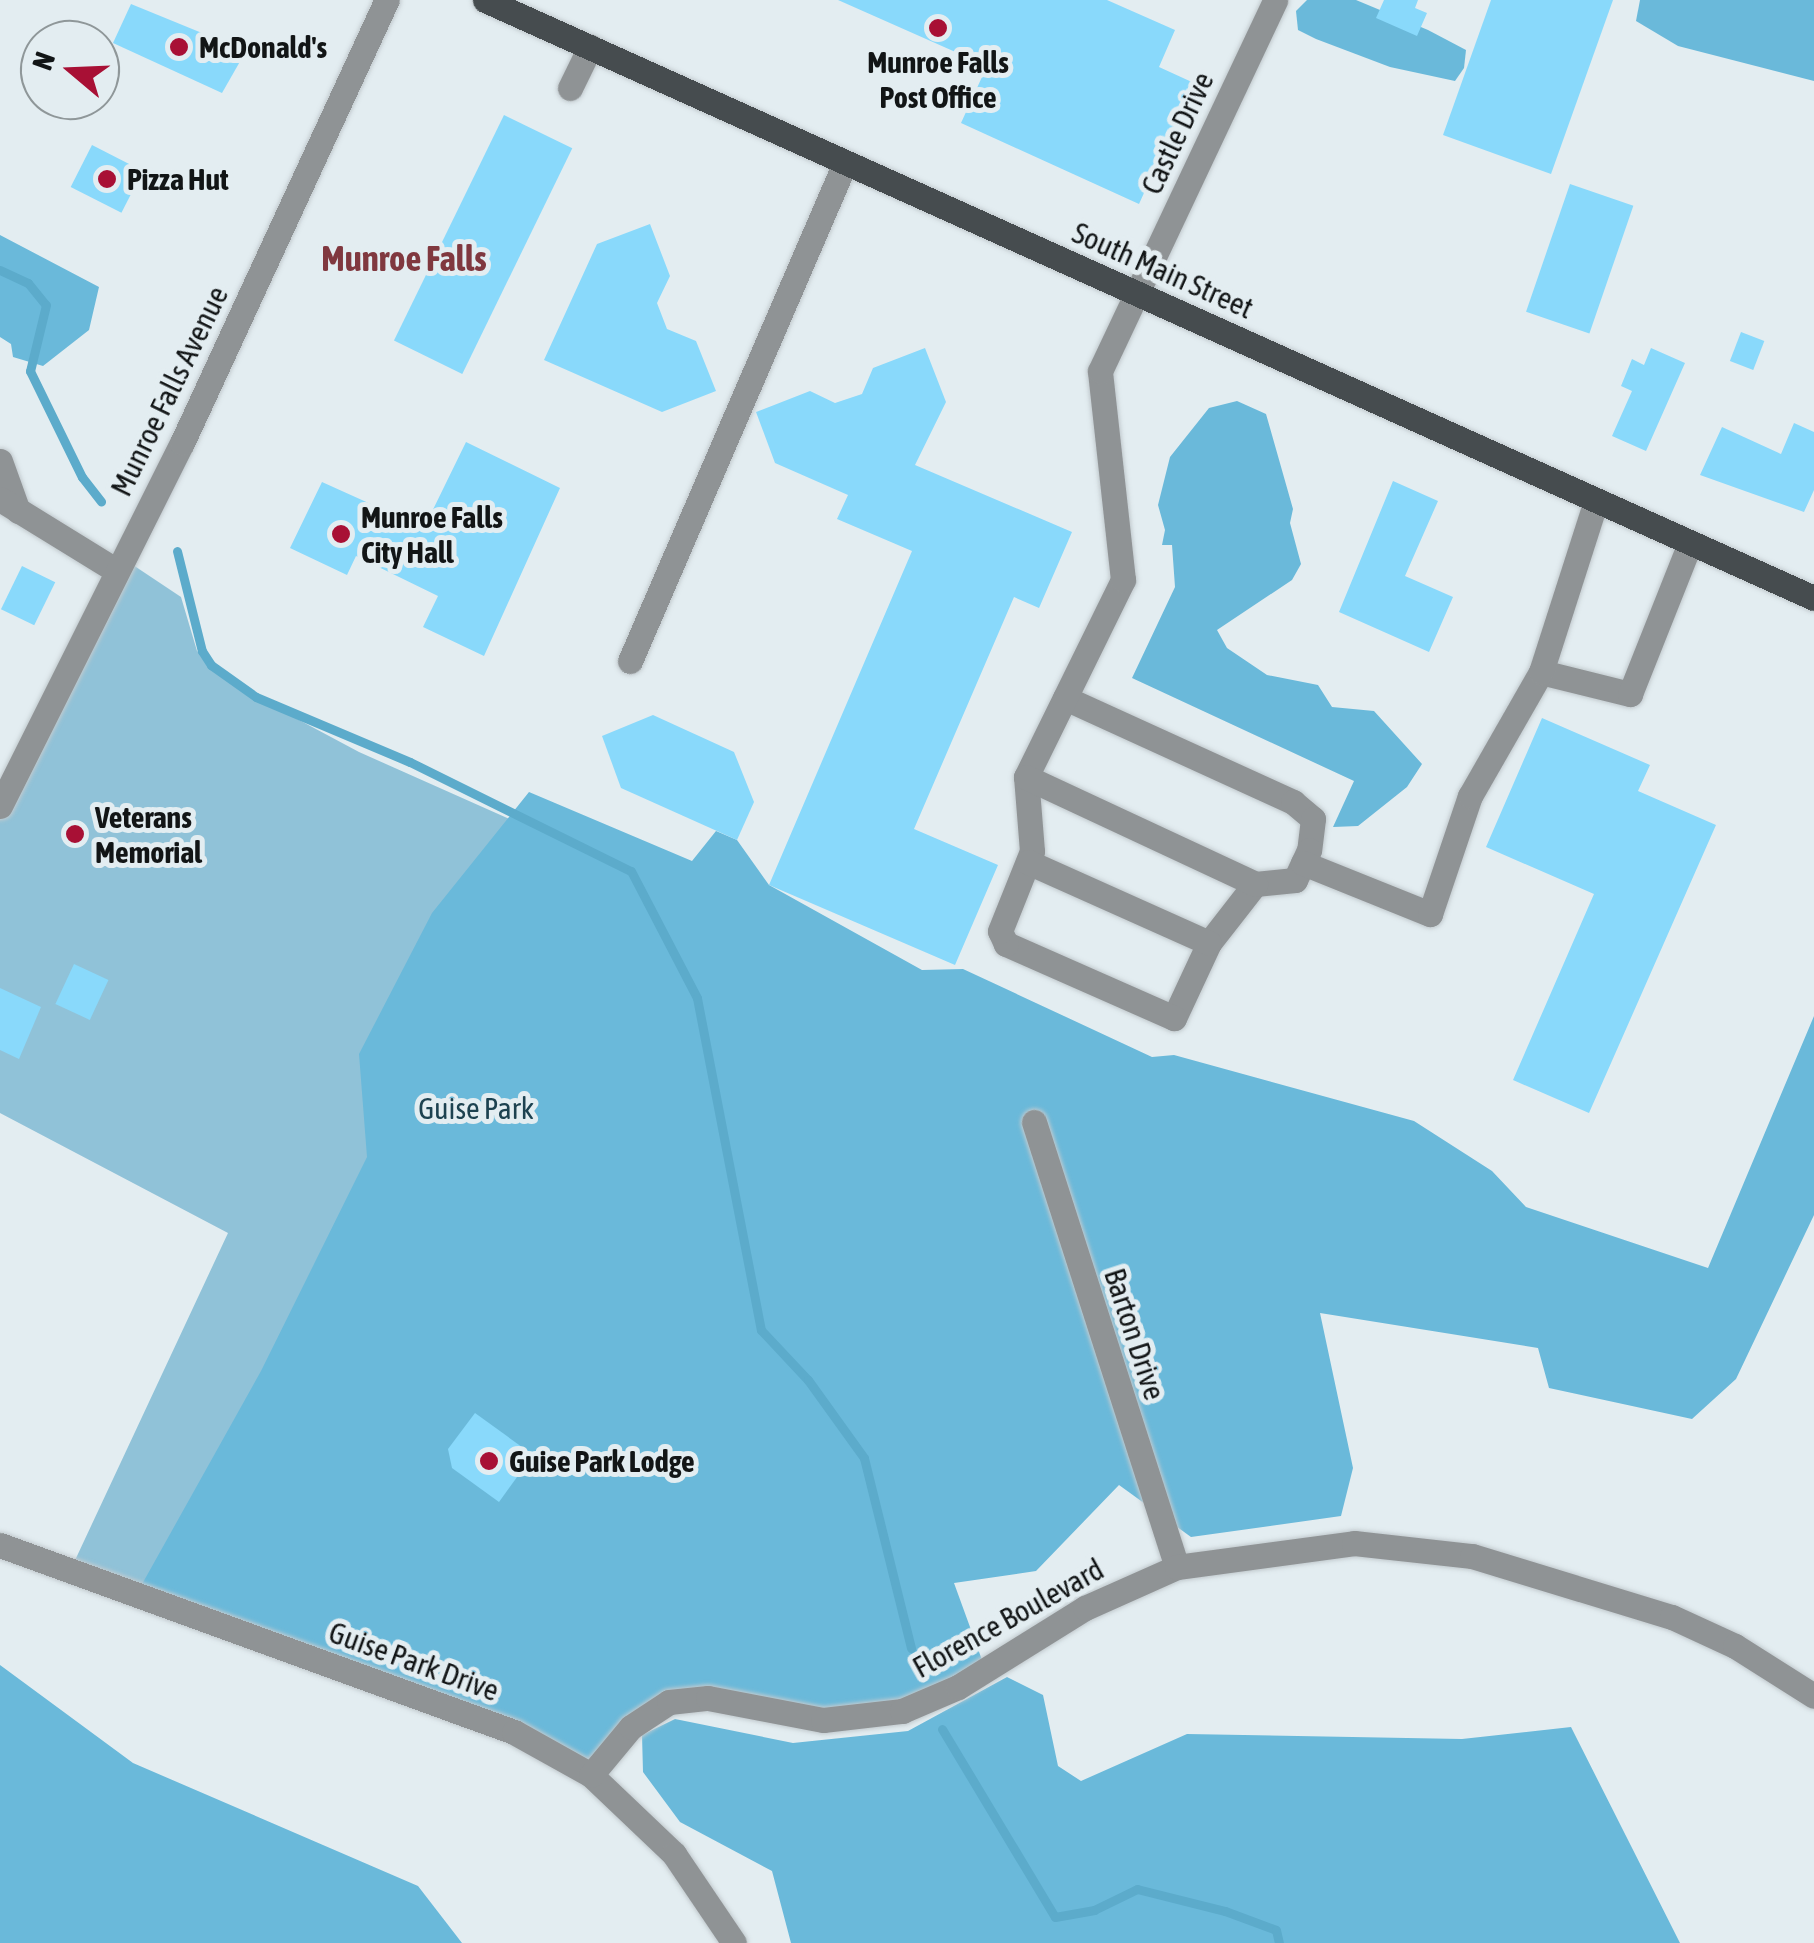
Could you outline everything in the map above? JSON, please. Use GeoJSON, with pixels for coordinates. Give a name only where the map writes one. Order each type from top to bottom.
{"type":"FeatureCollection","features":[{"type":"Feature","properties":{"kind":"main road","name":"South Main Street"},"geometry":{"type":"LineString","coordinates":[[485,0],[1814,598]]}},
{"type":"Feature","properties":{"kind":"street","name":"Munroe Falls Avenue"},"geometry":{"type":"LineString","coordinates":[[0,806],[118,572],[387,0]]}},
{"type":"Feature","properties":{"kind":"street","name":"Castle Drive"},"geometry":{"type":"LineString","coordinates":[[1026,777],[1122,580],[1100,371],[1275,0]]}},
{"type":"Feature","properties":{"kind":"street"},"geometry":{"type":"LineString","coordinates":[[570,88],[590,47]]}},
{"type":"Feature","properties":{"kind":"street"},"geometry":{"type":"LineString","coordinates":[[630,661],[845,163]]}},
{"type":"Feature","properties":{"kind":"street"},"geometry":{"type":"LineString","coordinates":[[0,461],[9,505],[118,572]]}},
{"type":"Feature","properties":{"kind":"street"},"geometry":{"type":"LineString","coordinates":[[1303,863],[1430,914],[1470,796],[1541,672],[1596,502]]}},
{"type":"Feature","properties":{"kind":"street"},"geometry":{"type":"LineString","coordinates":[[1541,672],[1630,694],[1690,543]]}},
{"type":"Feature","properties":{"kind":"street"},"geometry":{"type":"LineString","coordinates":[[1065,698],[1306,809],[1313,819],[1303,863],[1295,880],[1255,884],[1026,777],[1032,851],[1001,939],[1168,1018],[1180,1014],[1210,944],[1255,884]]}},
{"type":"Feature","properties":{"kind":"street"},"geometry":{"type":"LineString","coordinates":[[1028,862],[1210,944]]}},
{"type":"Feature","properties":{"kind":"street","name":"Barton Drive"},"geometry":{"type":"LineString","coordinates":[[1034,1122],[1176,1567]]}},
{"type":"Feature","properties":{"kind":"street","name":"Florence Boulevard"},"geometry":{"type":"LineString","coordinates":[[591,1775],[630,1726],[668,1702],[708,1698],[823,1720],[902,1710],[958,1687],[1085,1608],[1176,1567],[1354,1542],[1472,1556],[1672,1617],[1735,1646],[1814,1696]]}},
{"type":"Feature","properties":{"kind":"street","name":"Guise Park Drive"},"geometry":{"type":"LineString","coordinates":[[0,1545],[480,1718],[591,1775],[674,1854],[734,1943]]}},
{"type":"Feature","properties":{"kind":"green space"},"geometry":{"type":"Polygon","coordinates":[[[1307,0],[1356,0],[1428,30],[1466,50],[1464,68],[1455,81],[1390,67],[1316,39],[1298,30],[1296,11],[1307,0]]]}},
{"type":"Feature","properties":{"kind":"green space"},"geometry":{"type":"Polygon","coordinates":[[[1640,0],[1814,0],[1814,81],[1678,46],[1636,21],[1640,0]]]}},
{"type":"Feature","properties":{"kind":"green space"},"geometry":{"type":"Polygon","coordinates":[[[0,235],[99,287],[89,330],[43,366],[13,357],[11,344],[0,337],[0,235]]]}},
{"type":"Feature","properties":{"kind":"green space"},"geometry":{"type":"Polygon","coordinates":[[[1237,401],[1266,414],[1293,509],[1290,523],[1301,564],[1292,580],[1217,630],[1227,648],[1267,675],[1318,685],[1332,707],[1374,711],[1422,764],[1407,787],[1358,826],[1333,827],[1354,781],[1132,678],[1175,587],[1172,545],[1162,545],[1165,530],[1158,505],[1170,457],[1209,408],[1237,401]]]}},
{"type":"Feature","properties":{"kind":"green space","name":"Guise Park"},"geometry":{"type":"Polygon","coordinates":[[[124,559],[181,597],[197,651],[256,697],[359,752],[839,966],[514,1732],[70,1571],[228,1233],[0,1113],[0,806],[124,559]]]}},
{"type":"Feature","properties":{"kind":"green space"},"geometry":{"type":"Polygon","coordinates":[[[529,792],[692,861],[716,831],[737,840],[769,885],[922,970],[963,969],[1152,1057],[1174,1055],[1414,1121],[1492,1171],[1526,1207],[1708,1268],[1814,1016],[1814,1215],[1736,1379],[1692,1419],[1549,1388],[1538,1348],[1320,1313],[1353,1468],[1341,1516],[1191,1537],[1119,1485],[1036,1571],[954,1583],[986,1671],[902,1711],[669,1702],[591,1775],[136,1595],[261,1371],[367,1157],[359,1054],[432,913],[529,792]]]}},
{"type":"Feature","properties":{"kind":"green space"},"geometry":{"type":"Polygon","coordinates":[[[0,1665],[133,1763],[418,1886],[462,1943],[0,1943],[0,1665]]]}},
{"type":"Feature","properties":{"kind":"green space"},"geometry":{"type":"Polygon","coordinates":[[[1007,1677],[1043,1695],[1058,1766],[1081,1781],[1187,1734],[1462,1739],[1571,1727],[1680,1943],[791,1943],[772,1871],[680,1822],[643,1772],[642,1735],[675,1719],[793,1743],[908,1731],[1007,1677]]]}},
{"type":"Feature","properties":{"kind":"building"},"geometry":{"type":"Polygon","coordinates":[[[838,0],[1107,0],[1175,30],[1159,67],[1194,83],[1139,204],[961,123],[987,66],[838,0]]]}},
{"type":"Feature","properties":{"kind":"building"},"geometry":{"type":"Polygon","coordinates":[[[1384,0],[1418,0],[1415,8],[1427,13],[1417,36],[1376,18],[1384,0]]]}},
{"type":"Feature","properties":{"kind":"building"},"geometry":{"type":"Polygon","coordinates":[[[1491,0],[1613,0],[1551,174],[1443,135],[1491,0]]]}},
{"type":"Feature","properties":{"kind":"building","name":"McDonald's"},"geometry":{"type":"Polygon","coordinates":[[[131,4],[246,51],[222,93],[120,46],[120,28],[131,4]]]}},
{"type":"Feature","properties":{"kind":"building"},"geometry":{"type":"Polygon","coordinates":[[[504,115],[572,148],[462,374],[394,341],[504,115]]]}},
{"type":"Feature","properties":{"kind":"building","name":"Pizza Hut"},"geometry":{"type":"Polygon","coordinates":[[[92,145],[143,171],[121,213],[71,187],[92,145]]]}},
{"type":"Feature","properties":{"kind":"building"},"geometry":{"type":"Polygon","coordinates":[[[1570,184],[1633,206],[1589,333],[1526,312],[1570,184]]]}},
{"type":"Feature","properties":{"kind":"building"},"geometry":{"type":"Polygon","coordinates":[[[650,224],[670,276],[657,303],[667,329],[696,341],[716,391],[662,412],[544,360],[597,244],[650,224]]]}},
{"type":"Feature","properties":{"kind":"building"},"geometry":{"type":"Polygon","coordinates":[[[1741,332],[1764,341],[1753,370],[1730,361],[1741,332]]]}},
{"type":"Feature","properties":{"kind":"building"},"geometry":{"type":"Polygon","coordinates":[[[925,348],[946,402],[915,465],[1072,532],[1039,608],[1014,597],[914,829],[998,865],[955,965],[769,885],[912,551],[837,519],[848,495],[775,463],[756,412],[810,391],[835,403],[862,394],[873,368],[925,348]]]}},
{"type":"Feature","properties":{"kind":"building"},"geometry":{"type":"Polygon","coordinates":[[[1651,348],[1685,363],[1646,451],[1612,436],[1632,391],[1621,386],[1632,359],[1644,365],[1651,348]]]}},
{"type":"Feature","properties":{"kind":"building"},"geometry":{"type":"Polygon","coordinates":[[[1794,423],[1814,432],[1814,490],[1804,512],[1700,475],[1722,427],[1781,454],[1794,423]]]}},
{"type":"Feature","properties":{"kind":"building"},"geometry":{"type":"Polygon","coordinates":[[[466,442],[560,488],[484,656],[423,627],[438,596],[356,556],[347,575],[290,548],[322,482],[424,528],[466,442]]]}},
{"type":"Feature","properties":{"kind":"building"},"geometry":{"type":"Polygon","coordinates":[[[1393,481],[1438,501],[1405,576],[1453,597],[1429,652],[1339,612],[1393,481]]]}},
{"type":"Feature","properties":{"kind":"building"},"geometry":{"type":"Polygon","coordinates":[[[22,566],[55,582],[34,625],[1,609],[22,566]]]}},
{"type":"Feature","properties":{"kind":"building"},"geometry":{"type":"Polygon","coordinates":[[[653,715],[734,752],[754,802],[737,840],[621,788],[602,736],[653,715]]]}},
{"type":"Feature","properties":{"kind":"building"},"geometry":{"type":"Polygon","coordinates":[[[1542,718],[1650,765],[1638,791],[1716,825],[1589,1113],[1513,1080],[1594,894],[1486,847],[1542,718]]]}},
{"type":"Feature","properties":{"kind":"building"},"geometry":{"type":"Polygon","coordinates":[[[74,964],[108,980],[90,1020],[55,1004],[74,964]]]}},
{"type":"Feature","properties":{"kind":"building"},"geometry":{"type":"Polygon","coordinates":[[[0,988],[41,1007],[19,1059],[0,1050],[0,988]]]}},
{"type":"Feature","properties":{"kind":"building","name":"Guise Park Lodge"},"geometry":{"type":"Polygon","coordinates":[[[475,1413],[533,1455],[499,1502],[452,1468],[448,1449],[475,1413]]]}},
{"type":"Feature","properties":{"kind":"waterway"},"geometry":{"type":"LineString","coordinates":[[0,270],[28,283],[46,305],[30,371],[82,477],[101,501]]}},
{"type":"Feature","properties":{"kind":"waterway"},"geometry":{"type":"LineString","coordinates":[[177,551],[202,651],[211,665],[256,697],[410,762],[631,871],[697,998],[761,1330],[808,1380],[864,1458],[911,1648]]}},
{"type":"Feature","properties":{"kind":"waterway"},"geometry":{"type":"LineString","coordinates":[[942,1729],[1055,1917],[1094,1910],[1137,1889],[1225,1911],[1276,1930],[1279,1943]]}},
{"type":"Feature","properties":{"kind":"place","name":"Munroe Falls Post Office"},"geometry":{"type":"Point","coordinates":[938,28]}},
{"type":"Feature","properties":{"kind":"place","name":"McDonald's"},"geometry":{"type":"Point","coordinates":[179,47]}},
{"type":"Feature","properties":{"kind":"place","name":"Pizza Hut"},"geometry":{"type":"Point","coordinates":[107,179]}},
{"type":"Feature","properties":{"kind":"place","name":"Munroe Falls City Hall"},"geometry":{"type":"Point","coordinates":[341,534]}},
{"type":"Feature","properties":{"kind":"place","name":"Veterans Memorial"},"geometry":{"type":"Point","coordinates":[75,834]}},
{"type":"Feature","properties":{"kind":"place","name":"Guise Park Lodge"},"geometry":{"type":"Point","coordinates":[489,1461]}},
{"type":"Feature","properties":{"kind":"district","name":"Munroe Falls"},"geometry":{"type":"Point","coordinates":[404,258]}}]}
